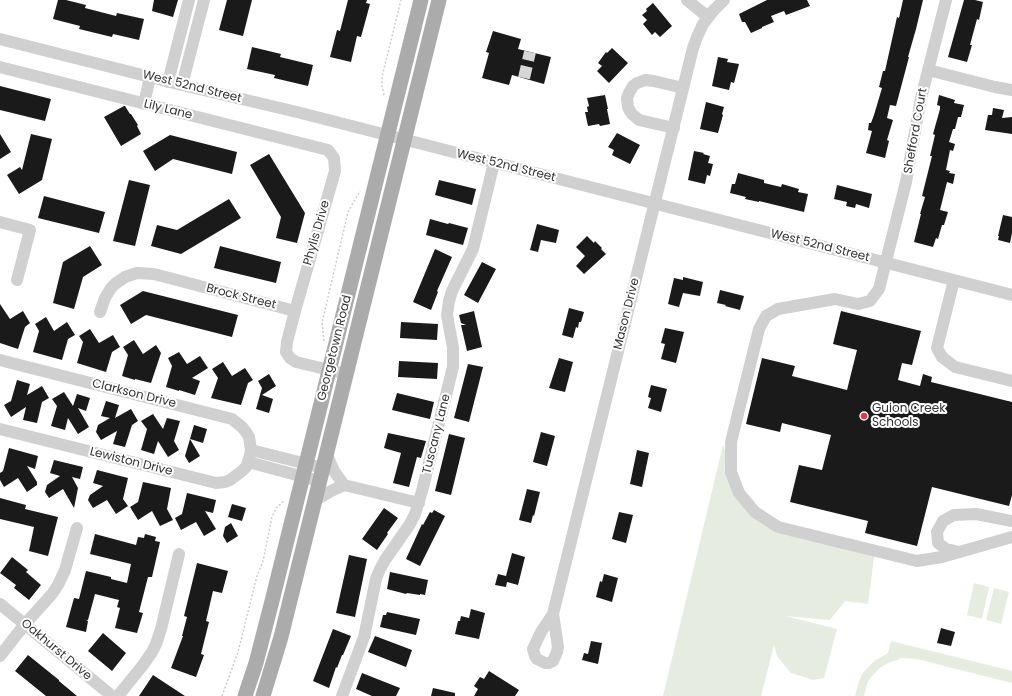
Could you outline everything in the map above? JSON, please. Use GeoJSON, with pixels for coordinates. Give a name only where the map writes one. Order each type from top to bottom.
{"type":"FeatureCollection","features":[{"type":"Feature","properties":{"kind":"main road","name":"Georgetown Road"},"geometry":{"type":"LineString","coordinates":[[245,696],[262,641],[421,0]]}},
{"type":"Feature","properties":{"kind":"main road","name":"Georgetown Road"},"geometry":{"type":"LineString","coordinates":[[263,696],[281,637],[439,0]]}},
{"type":"Feature","properties":{"kind":"street"},"geometry":{"type":"LineString","coordinates":[[168,82],[189,0]]}},
{"type":"Feature","properties":{"kind":"street"},"geometry":{"type":"LineString","coordinates":[[182,85],[204,0]]}},
{"type":"Feature","properties":{"kind":"street"},"geometry":{"type":"LineString","coordinates":[[687,0],[708,17]]}},
{"type":"Feature","properties":{"kind":"street","name":"Mason Drive"},"geometry":{"type":"LineString","coordinates":[[553,614],[695,41],[708,17],[724,0]]}},
{"type":"Feature","properties":{"kind":"street","name":"Shefford Court"},"geometry":{"type":"LineString","coordinates":[[946,0],[920,104],[906,182],[879,289],[870,300],[858,304],[835,299],[778,309],[766,316],[759,329],[731,442],[730,472],[739,493],[751,508],[778,527],[917,561],[942,557],[1012,537]]}},
{"type":"Feature","properties":{"kind":"street","name":"West 52nd Street"},"geometry":{"type":"LineString","coordinates":[[0,39],[168,82],[388,135],[1012,295]]}},
{"type":"Feature","properties":{"kind":"street","name":"Lily Lane"},"geometry":{"type":"LineString","coordinates":[[0,67],[328,150],[333,156]]}},
{"type":"Feature","properties":{"kind":"street"},"geometry":{"type":"LineString","coordinates":[[928,70],[1012,90]]}},
{"type":"Feature","properties":{"kind":"street"},"geometry":{"type":"LineString","coordinates":[[144,104],[150,77]]}},
{"type":"Feature","properties":{"kind":"street"},"geometry":{"type":"LineString","coordinates":[[674,128],[639,120],[632,114],[628,107],[628,98],[630,90],[633,86],[645,80],[683,88]]}},
{"type":"Feature","properties":{"kind":"street","name":"Phylis Drive"},"geometry":{"type":"LineString","coordinates":[[295,310],[335,171],[335,161],[333,156]]}},
{"type":"Feature","properties":{"kind":"street","name":"Tuscany Lane"},"geometry":{"type":"LineString","coordinates":[[342,696],[364,637],[379,571],[410,524],[419,503],[453,366],[453,348],[447,315],[449,301],[452,291],[473,249],[494,163]]}},
{"type":"Feature","properties":{"kind":"street"},"geometry":{"type":"LineString","coordinates":[[0,222],[30,230],[17,280]]}},
{"type":"Feature","properties":{"kind":"street","name":"Brock Street"},"geometry":{"type":"LineString","coordinates":[[100,312],[105,298],[111,288],[125,277],[137,273],[154,274],[295,310]]}},
{"type":"Feature","properties":{"kind":"street"},"geometry":{"type":"LineString","coordinates":[[954,280],[937,348],[942,357],[955,367],[1012,381]]}},
{"type":"Feature","properties":{"kind":"street"},"geometry":{"type":"LineString","coordinates":[[295,310],[287,342],[287,355],[296,362],[346,374]]}},
{"type":"Feature","properties":{"kind":"street","name":"Clarkson Drive"},"geometry":{"type":"LineString","coordinates":[[0,360],[232,419],[242,427],[248,435],[251,443],[250,456]]}},
{"type":"Feature","properties":{"kind":"street","name":"Lewiston Drive"},"geometry":{"type":"LineString","coordinates":[[0,429],[216,483],[225,482],[242,472],[250,456]]}},
{"type":"Feature","properties":{"kind":"street"},"geometry":{"type":"LineString","coordinates":[[326,453],[334,471],[344,485]]}},
{"type":"Feature","properties":{"kind":"street"},"geometry":{"type":"LineString","coordinates":[[250,456],[321,475]]}},
{"type":"Feature","properties":{"kind":"street"},"geometry":{"type":"LineString","coordinates":[[314,501],[344,485],[419,503]]}},
{"type":"Feature","properties":{"kind":"street"},"geometry":{"type":"LineString","coordinates":[[959,552],[946,549],[938,543],[937,532],[943,521],[954,515],[976,514],[1012,521]]}},
{"type":"Feature","properties":{"kind":"street"},"geometry":{"type":"LineString","coordinates":[[0,656],[58,585],[66,570],[77,528]]}},
{"type":"Feature","properties":{"kind":"street"},"geometry":{"type":"LineString","coordinates":[[118,696],[143,665],[156,644],[179,554]]}},
{"type":"Feature","properties":{"kind":"street","name":"Oakhurst Drive"},"geometry":{"type":"LineString","coordinates":[[0,604],[112,696]]}},
{"type":"Feature","properties":{"kind":"path"},"geometry":{"type":"LineString","coordinates":[[385,100],[382,77],[402,0]]}},
{"type":"Feature","properties":{"kind":"path"},"geometry":{"type":"LineString","coordinates":[[324,347],[322,323],[348,212],[360,192]]}},
{"type":"Feature","properties":{"kind":"path"},"geometry":{"type":"LineString","coordinates":[[222,696],[238,652],[257,576],[263,562],[272,517],[276,508],[285,500]]}},
{"type":"Feature","properties":{"kind":"shaded area"},"geometry":{"type":"Polygon","coordinates":[[[723,445],[739,493],[778,527],[875,550],[868,604],[845,601],[830,620],[785,616],[837,629],[824,678],[813,680],[791,673],[777,656],[774,645],[761,696],[663,696],[723,445]]]}},
{"type":"Feature","properties":{"kind":"shaded area"},"geometry":{"type":"Polygon","coordinates":[[[974,583],[989,587],[982,619],[967,615],[974,583]]]}},
{"type":"Feature","properties":{"kind":"shaded area"},"geometry":{"type":"Polygon","coordinates":[[[994,588],[1009,592],[1001,624],[986,620],[994,588]]]}},
{"type":"Feature","properties":{"kind":"shaded area"},"geometry":{"type":"Polygon","coordinates":[[[891,641],[1012,671],[1012,683],[917,659],[902,658],[881,667],[870,678],[864,696],[855,696],[863,673],[876,660],[888,653],[891,641]]]}},
{"type":"Feature","properties":{"kind":"building"},"geometry":{"type":"Polygon","coordinates":[[[58,0],[66,0],[86,5],[85,8],[116,16],[117,13],[144,19],[139,40],[113,34],[112,37],[79,29],[80,26],[53,19],[58,0]]]}},
{"type":"Feature","properties":{"kind":"building"},"geometry":{"type":"Polygon","coordinates":[[[154,0],[178,0],[173,17],[152,11],[154,0]]]}},
{"type":"Feature","properties":{"kind":"building"},"geometry":{"type":"Polygon","coordinates":[[[227,0],[252,0],[243,36],[219,30],[227,0]]]}},
{"type":"Feature","properties":{"kind":"building"},"geometry":{"type":"Polygon","coordinates":[[[348,0],[367,0],[366,3],[370,4],[361,37],[357,36],[351,62],[330,57],[337,30],[340,31],[348,0]]]}},
{"type":"Feature","properties":{"kind":"building"},"geometry":{"type":"Polygon","coordinates":[[[767,0],[807,0],[810,6],[786,15],[784,11],[771,16],[774,22],[751,33],[745,22],[742,22],[739,14],[767,0]]]}},
{"type":"Feature","properties":{"kind":"building"},"geometry":{"type":"Polygon","coordinates":[[[903,0],[923,0],[896,106],[890,105],[887,118],[893,120],[887,140],[889,141],[885,158],[866,153],[872,131],[868,130],[869,123],[871,123],[874,115],[882,88],[879,87],[883,71],[885,71],[897,17],[899,18],[903,0]]]}},
{"type":"Feature","properties":{"kind":"building"},"geometry":{"type":"Polygon","coordinates":[[[964,0],[983,2],[979,20],[977,19],[970,45],[972,45],[967,62],[948,57],[964,0]]]}},
{"type":"Feature","properties":{"kind":"building"},"geometry":{"type":"Polygon","coordinates":[[[653,3],[672,26],[660,37],[655,32],[652,35],[643,24],[647,20],[642,15],[653,3]]]}},
{"type":"Feature","properties":{"kind":"building"},"geometry":{"type":"Polygon","coordinates":[[[493,31],[521,39],[518,49],[551,57],[544,84],[512,75],[509,85],[482,78],[489,53],[486,52],[493,31]]]}},
{"type":"Feature","properties":{"kind":"building"},"geometry":{"type":"Polygon","coordinates":[[[252,47],[281,54],[280,57],[313,65],[308,86],[274,78],[275,75],[247,69],[252,47]]]}},
{"type":"Feature","properties":{"kind":"building"},"geometry":{"type":"Polygon","coordinates":[[[612,48],[628,63],[609,83],[597,71],[602,66],[598,63],[606,52],[607,53],[612,48]]]}},
{"type":"Feature","properties":{"kind":"building"},"geometry":{"type":"Polygon","coordinates":[[[718,57],[728,59],[727,62],[739,64],[734,83],[731,82],[729,90],[712,86],[718,57]]]}},
{"type":"Feature","properties":{"kind":"building"},"geometry":{"type":"Polygon","coordinates":[[[0,86],[51,99],[45,121],[0,110],[0,86]]]}},
{"type":"Feature","properties":{"kind":"building"},"geometry":{"type":"Polygon","coordinates":[[[605,95],[610,124],[588,126],[585,112],[588,112],[587,107],[589,106],[587,98],[605,95]]]}},
{"type":"Feature","properties":{"kind":"building"},"geometry":{"type":"Polygon","coordinates":[[[939,95],[955,100],[954,103],[964,105],[961,117],[958,117],[955,129],[953,129],[949,142],[955,144],[953,151],[950,150],[946,170],[950,171],[949,173],[955,174],[953,184],[947,182],[940,210],[948,212],[938,239],[936,238],[933,247],[914,242],[925,197],[922,196],[932,156],[930,156],[935,135],[933,134],[940,109],[940,106],[937,105],[939,95]]]}},
{"type":"Feature","properties":{"kind":"building"},"geometry":{"type":"Polygon","coordinates":[[[706,102],[724,107],[718,133],[700,129],[706,102]]]}},
{"type":"Feature","properties":{"kind":"building"},"geometry":{"type":"Polygon","coordinates":[[[124,106],[138,125],[137,126],[141,134],[121,146],[104,117],[124,106]]]}},
{"type":"Feature","properties":{"kind":"building"},"geometry":{"type":"Polygon","coordinates":[[[993,108],[1004,110],[1002,118],[1012,117],[1012,134],[985,130],[988,115],[992,115],[993,108]]]}},
{"type":"Feature","properties":{"kind":"building"},"geometry":{"type":"Polygon","coordinates":[[[617,133],[640,145],[630,164],[612,155],[614,150],[608,147],[617,133]]]}},
{"type":"Feature","properties":{"kind":"building"},"geometry":{"type":"Polygon","coordinates":[[[0,134],[11,152],[0,159],[0,134]]]}},
{"type":"Feature","properties":{"kind":"building"},"geometry":{"type":"Polygon","coordinates":[[[31,134],[52,139],[42,180],[19,194],[7,175],[20,167],[22,170],[31,134]]]}},
{"type":"Feature","properties":{"kind":"building"},"geometry":{"type":"Polygon","coordinates":[[[170,135],[237,152],[232,174],[173,159],[155,171],[143,151],[170,135]]]}},
{"type":"Feature","properties":{"kind":"building"},"geometry":{"type":"Polygon","coordinates":[[[694,151],[710,156],[708,163],[713,164],[710,176],[707,175],[705,184],[688,180],[694,151]]]}},
{"type":"Feature","properties":{"kind":"building"},"geometry":{"type":"Polygon","coordinates":[[[269,154],[305,213],[297,243],[276,238],[281,217],[250,165],[269,154]]]}},
{"type":"Feature","properties":{"kind":"building"},"geometry":{"type":"Polygon","coordinates":[[[738,173],[764,180],[764,183],[781,187],[782,184],[799,189],[798,192],[808,194],[804,212],[745,199],[746,197],[730,193],[732,184],[735,184],[738,173]]]}},
{"type":"Feature","properties":{"kind":"building"},"geometry":{"type":"Polygon","coordinates":[[[129,180],[150,185],[135,246],[113,241],[129,180]]]}},
{"type":"Feature","properties":{"kind":"building"},"geometry":{"type":"Polygon","coordinates":[[[439,180],[476,189],[472,205],[435,195],[439,180]]]}},
{"type":"Feature","properties":{"kind":"building"},"geometry":{"type":"Polygon","coordinates":[[[837,185],[872,194],[869,208],[856,204],[855,208],[846,206],[847,202],[834,199],[837,185]]]}},
{"type":"Feature","properties":{"kind":"building"},"geometry":{"type":"Polygon","coordinates":[[[44,196],[105,212],[99,233],[38,218],[44,196]]]}},
{"type":"Feature","properties":{"kind":"building"},"geometry":{"type":"Polygon","coordinates":[[[229,199],[241,218],[181,254],[151,246],[157,225],[177,230],[229,199]]]}},
{"type":"Feature","properties":{"kind":"building"},"geometry":{"type":"Polygon","coordinates":[[[1003,215],[1012,217],[1012,233],[1010,243],[998,240],[1003,215]]]}},
{"type":"Feature","properties":{"kind":"building"},"geometry":{"type":"Polygon","coordinates":[[[430,219],[468,228],[463,245],[426,235],[430,219]]]}},
{"type":"Feature","properties":{"kind":"building"},"geometry":{"type":"Polygon","coordinates":[[[537,224],[559,230],[556,243],[541,240],[538,252],[530,250],[537,224]]]}},
{"type":"Feature","properties":{"kind":"building"},"geometry":{"type":"Polygon","coordinates":[[[587,236],[594,243],[595,241],[606,254],[584,274],[576,266],[585,256],[576,247],[587,236]]]}},
{"type":"Feature","properties":{"kind":"building"},"geometry":{"type":"Polygon","coordinates":[[[90,246],[102,265],[83,277],[74,309],[53,303],[63,262],[90,246]]]}},
{"type":"Feature","properties":{"kind":"building"},"geometry":{"type":"Polygon","coordinates":[[[220,246],[281,262],[276,283],[214,268],[220,246]]]}},
{"type":"Feature","properties":{"kind":"building"},"geometry":{"type":"Polygon","coordinates":[[[435,249],[452,257],[437,291],[438,292],[431,310],[413,302],[435,249]]]}},
{"type":"Feature","properties":{"kind":"building"},"geometry":{"type":"Polygon","coordinates":[[[482,262],[496,269],[478,303],[464,295],[482,262]]]}},
{"type":"Feature","properties":{"kind":"building"},"geometry":{"type":"Polygon","coordinates":[[[683,277],[703,282],[700,296],[683,293],[679,307],[668,304],[674,278],[683,280],[683,277]]]}},
{"type":"Feature","properties":{"kind":"building"},"geometry":{"type":"Polygon","coordinates":[[[720,290],[744,296],[740,310],[717,303],[720,290]]]}},
{"type":"Feature","properties":{"kind":"building"},"geometry":{"type":"Polygon","coordinates":[[[143,291],[238,315],[232,337],[146,315],[131,324],[120,305],[143,291]]]}},
{"type":"Feature","properties":{"kind":"building"},"geometry":{"type":"Polygon","coordinates":[[[0,304],[10,319],[23,311],[30,323],[25,327],[18,349],[0,343],[0,304]]]}},
{"type":"Feature","properties":{"kind":"building"},"geometry":{"type":"Polygon","coordinates":[[[569,308],[584,312],[578,328],[576,327],[573,338],[562,335],[569,308]]]}},
{"type":"Feature","properties":{"kind":"building"},"geometry":{"type":"Polygon","coordinates":[[[474,311],[482,347],[467,351],[461,325],[466,325],[461,323],[459,315],[474,311]]]}},
{"type":"Feature","properties":{"kind":"building"},"geometry":{"type":"Polygon","coordinates":[[[841,311],[921,331],[912,365],[902,363],[898,380],[920,386],[923,374],[932,377],[931,382],[1012,402],[1012,495],[1009,506],[932,487],[917,546],[865,533],[868,521],[790,502],[799,465],[822,470],[831,435],[782,423],[780,432],[746,424],[762,358],[795,366],[792,376],[847,390],[857,350],[833,344],[841,311]]]}},
{"type":"Feature","properties":{"kind":"building"},"geometry":{"type":"Polygon","coordinates":[[[46,317],[54,331],[67,322],[75,335],[68,339],[62,360],[33,352],[39,331],[35,324],[46,317]]]}},
{"type":"Feature","properties":{"kind":"building"},"geometry":{"type":"Polygon","coordinates":[[[401,322],[438,324],[437,340],[400,338],[401,322]]]}},
{"type":"Feature","properties":{"kind":"building"},"geometry":{"type":"Polygon","coordinates":[[[665,328],[684,332],[676,363],[661,359],[665,344],[661,343],[665,328]]]}},
{"type":"Feature","properties":{"kind":"building"},"geometry":{"type":"Polygon","coordinates":[[[90,329],[99,343],[113,335],[120,347],[112,352],[106,372],[77,363],[83,342],[79,336],[90,329]]]}},
{"type":"Feature","properties":{"kind":"building"},"geometry":{"type":"Polygon","coordinates":[[[134,340],[143,354],[156,345],[161,353],[151,383],[122,376],[128,355],[123,347],[134,340]]]}},
{"type":"Feature","properties":{"kind":"building"},"geometry":{"type":"Polygon","coordinates":[[[179,352],[187,364],[200,356],[208,368],[192,378],[200,381],[195,395],[166,387],[172,366],[168,358],[179,352]]]}},
{"type":"Feature","properties":{"kind":"building"},"geometry":{"type":"Polygon","coordinates":[[[559,358],[573,362],[565,392],[549,388],[559,358]]]}},
{"type":"Feature","properties":{"kind":"building"},"geometry":{"type":"Polygon","coordinates":[[[399,361],[438,363],[437,379],[398,377],[399,361]]]}},
{"type":"Feature","properties":{"kind":"building"},"geometry":{"type":"Polygon","coordinates":[[[223,362],[232,376],[245,368],[253,380],[248,383],[241,405],[211,398],[218,378],[212,369],[223,362]]]}},
{"type":"Feature","properties":{"kind":"building"},"geometry":{"type":"Polygon","coordinates":[[[468,364],[483,367],[469,422],[454,418],[468,364]]]}},
{"type":"Feature","properties":{"kind":"building"},"geometry":{"type":"Polygon","coordinates":[[[269,374],[276,386],[262,395],[273,399],[269,413],[256,409],[262,388],[258,381],[269,374]]]}},
{"type":"Feature","properties":{"kind":"building"},"geometry":{"type":"Polygon","coordinates":[[[17,380],[30,384],[27,395],[42,386],[49,398],[42,402],[37,423],[23,420],[26,407],[11,417],[4,405],[11,401],[17,380]]]}},
{"type":"Feature","properties":{"kind":"building"},"geometry":{"type":"Polygon","coordinates":[[[651,385],[667,389],[661,412],[648,408],[651,398],[648,397],[651,385]]]}},
{"type":"Feature","properties":{"kind":"building"},"geometry":{"type":"Polygon","coordinates":[[[64,392],[73,406],[77,394],[90,398],[86,411],[78,408],[89,427],[78,434],[68,418],[65,430],[51,426],[57,406],[52,399],[64,392]]]}},
{"type":"Feature","properties":{"kind":"building"},"geometry":{"type":"Polygon","coordinates":[[[397,393],[434,402],[430,419],[392,410],[397,393]]]}},
{"type":"Feature","properties":{"kind":"building"},"geometry":{"type":"Polygon","coordinates":[[[106,401],[119,405],[115,418],[131,409],[138,421],[132,425],[125,447],[113,444],[117,431],[101,440],[96,432],[98,425],[110,418],[101,416],[106,401]]]}},
{"type":"Feature","properties":{"kind":"building"},"geometry":{"type":"Polygon","coordinates":[[[153,414],[163,429],[167,418],[180,421],[174,441],[179,450],[168,457],[158,441],[154,454],[141,450],[147,429],[141,421],[153,414]]]}},
{"type":"Feature","properties":{"kind":"building"},"geometry":{"type":"Polygon","coordinates":[[[194,425],[207,429],[203,443],[190,439],[194,425]]]}},
{"type":"Feature","properties":{"kind":"building"},"geometry":{"type":"Polygon","coordinates":[[[541,432],[555,436],[547,466],[533,462],[541,432]]]}},
{"type":"Feature","properties":{"kind":"building"},"geometry":{"type":"Polygon","coordinates":[[[388,433],[426,441],[421,458],[417,457],[409,487],[393,483],[401,453],[384,448],[388,433]]]}},
{"type":"Feature","properties":{"kind":"building"},"geometry":{"type":"Polygon","coordinates":[[[449,434],[465,438],[451,495],[435,491],[449,434]]]}},
{"type":"Feature","properties":{"kind":"building"},"geometry":{"type":"Polygon","coordinates":[[[190,439],[200,456],[189,463],[185,456],[190,439]]]}},
{"type":"Feature","properties":{"kind":"building"},"geometry":{"type":"Polygon","coordinates":[[[9,448],[38,456],[35,469],[27,466],[37,482],[37,485],[27,492],[18,478],[4,487],[0,480],[0,473],[3,471],[9,448]]]}},
{"type":"Feature","properties":{"kind":"building"},"geometry":{"type":"Polygon","coordinates":[[[637,450],[649,453],[642,487],[630,484],[637,450]]]}},
{"type":"Feature","properties":{"kind":"building"},"geometry":{"type":"Polygon","coordinates":[[[54,460],[83,467],[80,479],[72,477],[78,488],[74,508],[63,489],[49,498],[45,492],[47,485],[60,476],[50,473],[54,460]]]}},
{"type":"Feature","properties":{"kind":"building"},"geometry":{"type":"Polygon","coordinates":[[[97,470],[128,478],[123,499],[128,506],[116,514],[107,500],[93,508],[88,500],[90,495],[103,486],[93,483],[97,470]]]}},
{"type":"Feature","properties":{"kind":"building"},"geometry":{"type":"Polygon","coordinates":[[[143,482],[171,488],[167,509],[173,520],[160,526],[152,511],[138,520],[130,507],[138,502],[143,482]]]}},
{"type":"Feature","properties":{"kind":"building"},"geometry":{"type":"Polygon","coordinates":[[[527,489],[540,492],[531,523],[519,520],[527,489]]]}},
{"type":"Feature","properties":{"kind":"building"},"geometry":{"type":"Polygon","coordinates":[[[187,493],[216,500],[213,513],[205,511],[216,529],[204,536],[196,522],[181,530],[175,518],[182,514],[187,493]]]}},
{"type":"Feature","properties":{"kind":"building"},"geometry":{"type":"Polygon","coordinates":[[[0,498],[26,505],[25,509],[58,517],[48,556],[29,551],[34,527],[0,519],[0,498]]]}},
{"type":"Feature","properties":{"kind":"building"},"geometry":{"type":"Polygon","coordinates":[[[232,504],[246,508],[242,521],[228,517],[232,504]]]}},
{"type":"Feature","properties":{"kind":"building"},"geometry":{"type":"Polygon","coordinates":[[[384,508],[398,518],[377,550],[362,539],[384,508]]]}},
{"type":"Feature","properties":{"kind":"building"},"geometry":{"type":"Polygon","coordinates":[[[434,510],[445,516],[420,566],[406,559],[422,524],[423,525],[430,512],[432,513],[434,510]]]}},
{"type":"Feature","properties":{"kind":"building"},"geometry":{"type":"Polygon","coordinates":[[[619,512],[633,515],[626,543],[612,539],[619,512]]]}},
{"type":"Feature","properties":{"kind":"building"},"geometry":{"type":"Polygon","coordinates":[[[231,523],[238,536],[227,543],[223,536],[225,527],[231,523]]]}},
{"type":"Feature","properties":{"kind":"building"},"geometry":{"type":"Polygon","coordinates":[[[95,534],[136,545],[138,537],[144,538],[145,534],[156,537],[155,541],[160,542],[152,577],[148,577],[139,612],[143,613],[137,633],[115,628],[120,608],[117,607],[119,600],[95,594],[88,620],[86,620],[88,621],[86,632],[66,627],[74,598],[79,599],[86,571],[111,577],[111,579],[127,583],[131,564],[90,554],[95,534]]]}},
{"type":"Feature","properties":{"kind":"building"},"geometry":{"type":"Polygon","coordinates":[[[512,553],[525,557],[518,585],[507,582],[506,587],[495,585],[498,574],[506,576],[512,553]]]}},
{"type":"Feature","properties":{"kind":"building"},"geometry":{"type":"Polygon","coordinates":[[[349,555],[367,559],[355,617],[336,613],[349,555]]]}},
{"type":"Feature","properties":{"kind":"building"},"geometry":{"type":"Polygon","coordinates":[[[12,557],[28,570],[26,572],[41,585],[29,600],[14,588],[16,585],[0,573],[12,557]]]}},
{"type":"Feature","properties":{"kind":"building"},"geometry":{"type":"Polygon","coordinates":[[[197,563],[228,571],[222,593],[213,591],[206,621],[209,622],[201,654],[204,655],[196,677],[171,668],[183,636],[187,617],[184,616],[197,563]]]}},
{"type":"Feature","properties":{"kind":"building"},"geometry":{"type":"Polygon","coordinates":[[[390,572],[428,580],[425,595],[406,594],[387,589],[390,572]]]}},
{"type":"Feature","properties":{"kind":"building"},"geometry":{"type":"Polygon","coordinates":[[[604,574],[618,578],[612,602],[596,597],[600,581],[602,582],[604,574]]]}},
{"type":"Feature","properties":{"kind":"building"},"geometry":{"type":"Polygon","coordinates":[[[471,609],[485,613],[479,639],[455,634],[458,621],[460,621],[461,616],[469,618],[471,609]]]}},
{"type":"Feature","properties":{"kind":"building"},"geometry":{"type":"Polygon","coordinates":[[[387,612],[420,619],[416,635],[380,627],[383,615],[386,615],[387,612]]]}},
{"type":"Feature","properties":{"kind":"building"},"geometry":{"type":"Polygon","coordinates":[[[941,628],[955,632],[951,646],[937,643],[941,628]]]}},
{"type":"Feature","properties":{"kind":"building"},"geometry":{"type":"Polygon","coordinates":[[[333,629],[351,636],[337,668],[336,667],[329,688],[313,681],[333,629]]]}},
{"type":"Feature","properties":{"kind":"building"},"geometry":{"type":"Polygon","coordinates":[[[103,633],[126,653],[112,671],[88,651],[103,633]]]}},
{"type":"Feature","properties":{"kind":"building"},"geometry":{"type":"Polygon","coordinates":[[[375,636],[412,650],[406,667],[368,652],[375,636]]]}},
{"type":"Feature","properties":{"kind":"building"},"geometry":{"type":"Polygon","coordinates":[[[591,641],[602,643],[598,664],[582,660],[584,653],[588,654],[591,641]]]}},
{"type":"Feature","properties":{"kind":"building"},"geometry":{"type":"Polygon","coordinates":[[[28,655],[77,696],[46,696],[15,671],[28,655]]]}},
{"type":"Feature","properties":{"kind":"building"},"geometry":{"type":"Polygon","coordinates":[[[489,671],[519,690],[515,696],[474,696],[478,689],[474,686],[480,677],[484,679],[489,671]]]}},
{"type":"Feature","properties":{"kind":"building"},"geometry":{"type":"Polygon","coordinates":[[[362,673],[400,688],[396,696],[372,696],[356,689],[362,673]]]}},
{"type":"Feature","properties":{"kind":"building"},"geometry":{"type":"Polygon","coordinates":[[[153,675],[185,696],[139,696],[153,675]]]}},
{"type":"Feature","properties":{"kind":"building"},"geometry":{"type":"Polygon","coordinates":[[[433,688],[455,693],[455,696],[431,696],[433,688]]]}},
{"type":"Feature","properties":{"kind":"tunnel"},"geometry":{"type":"LineString","coordinates":[[524,78],[530,52]]}},
{"type":"Feature","properties":{"kind":"place","name":"Guion Creek Schools"},"geometry":{"type":"Point","coordinates":[864,416]}}]}
